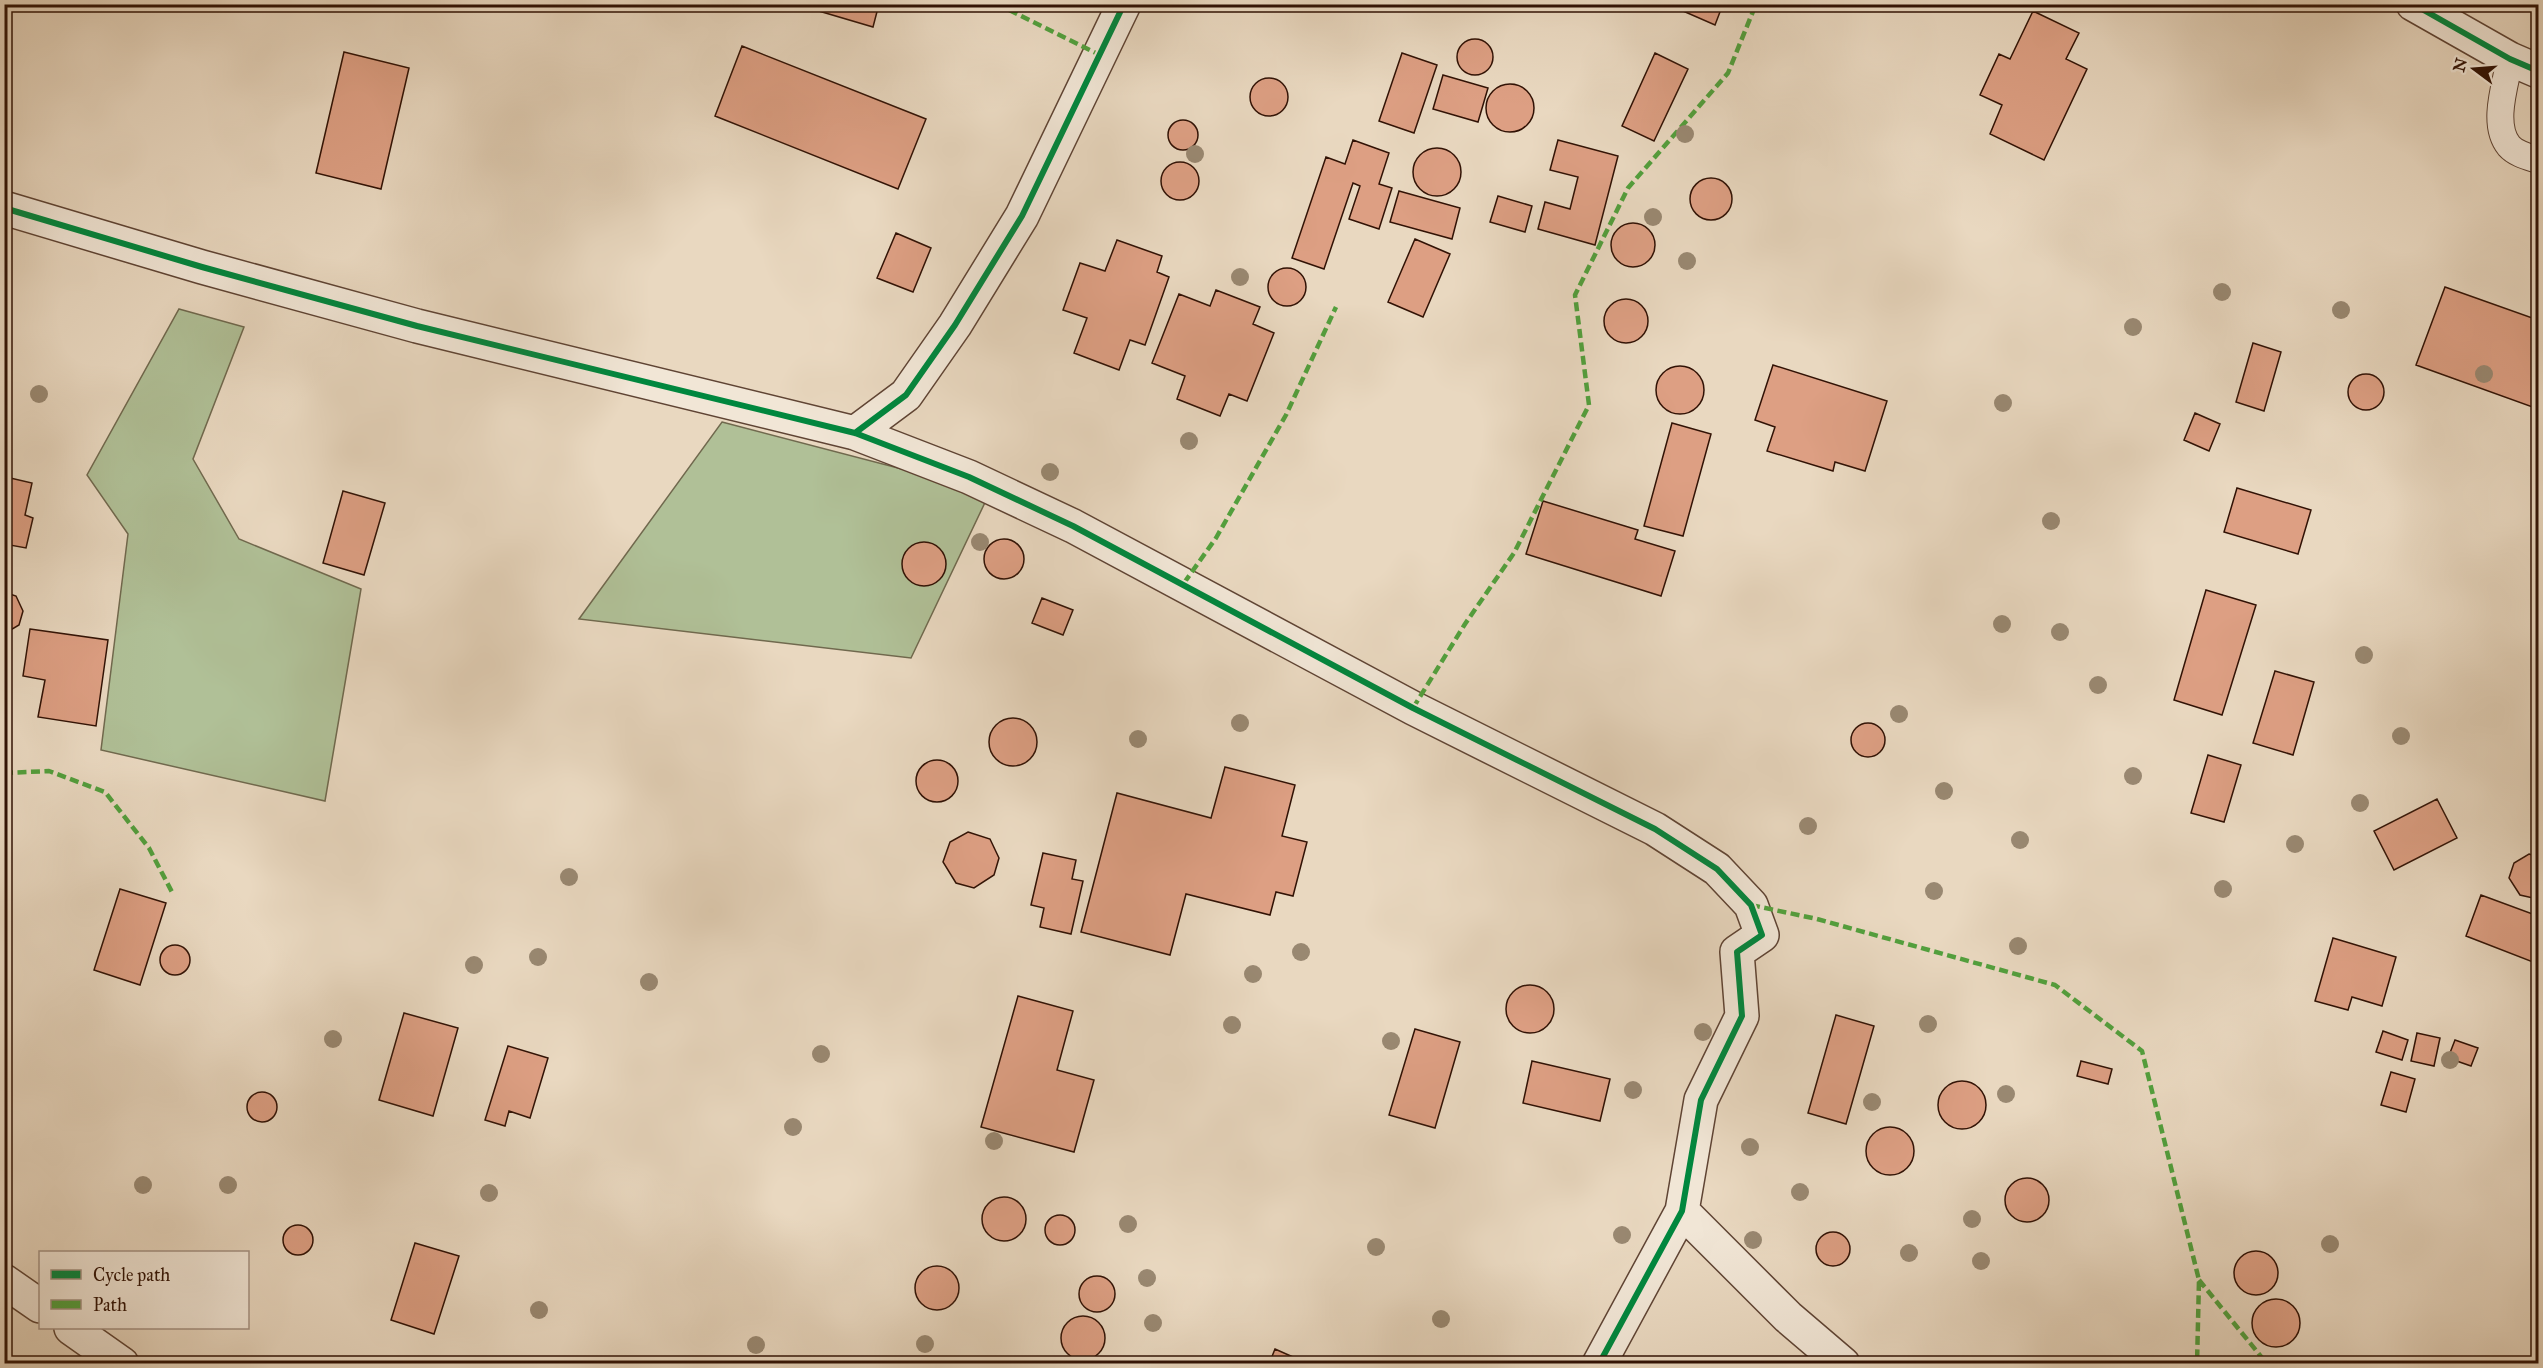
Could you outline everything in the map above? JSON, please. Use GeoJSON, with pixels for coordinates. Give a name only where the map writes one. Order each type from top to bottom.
{"type":"FeatureCollection","features":[{"type":"Feature","properties":{"kind":"street"},"geometry":{"type":"LineString","coordinates":[[855,432],[906,395],[955,325],[1022,216],[1124,4]]}},
{"type":"Feature","properties":{"kind":"street"},"geometry":{"type":"LineString","coordinates":[[2413,4],[2524,65]]}},
{"type":"Feature","properties":{"kind":"street"},"geometry":{"type":"LineString","coordinates":[[4,208],[202,267],[406,323],[855,432],[969,477],[1073,526],[1184,583],[1413,708],[1655,829],[1717,870],[1751,905],[1762,935],[1737,952],[1742,1016],[1701,1101],[1682,1211],[1599,1364]]}},
{"type":"Feature","properties":{"kind":"street"},"geometry":{"type":"LineString","coordinates":[[1682,1211],[1788,1317],[1843,1364]]}},
{"type":"Feature","properties":{"kind":"street"},"geometry":{"type":"LineString","coordinates":[[4,1281],[39,1305]]}},
{"type":"Feature","properties":{"kind":"street"},"geometry":{"type":"LineString","coordinates":[[72,1329],[122,1364]]}},
{"type":"Feature","properties":{"kind":"lane"},"geometry":{"type":"LineString","coordinates":[[2524,65],[2501,109],[2502,129],[2509,146],[2520,154],[2538,160]]}},
{"type":"Feature","properties":{"kind":"green space"},"geometry":{"type":"Polygon","coordinates":[[[179,309],[244,327],[193,459],[239,539],[361,589],[325,801],[101,750],[128,534],[87,475],[179,309]]]}},
{"type":"Feature","properties":{"kind":"green space"},"geometry":{"type":"Polygon","coordinates":[[[722,422],[990,492],[911,658],[579,619],[722,422]]]}},
{"type":"Feature","properties":{"kind":"building"},"geometry":{"type":"Polygon","coordinates":[[[795,4],[879,4],[873,27],[795,4]]]}},
{"type":"Feature","properties":{"kind":"building"},"geometry":{"type":"Polygon","coordinates":[[[1667,4],[1723,4],[1715,25],[1667,4]]]}},
{"type":"Feature","properties":{"kind":"building"},"geometry":{"type":"Polygon","coordinates":[[[2033,11],[2079,33],[2066,59],[2087,69],[2044,160],[1990,134],[2002,105],[1980,95],[1999,54],[2010,59],[2033,11]]]}},
{"type":"Feature","properties":{"kind":"building"},"geometry":{"type":"Polygon","coordinates":[[[1475,39],[1488,44],[1493,57],[1488,70],[1475,75],[1462,70],[1457,57],[1462,44],[1475,39]]]}},
{"type":"Feature","properties":{"kind":"building"},"geometry":{"type":"Polygon","coordinates":[[[742,46],[926,119],[898,189],[715,116],[742,46]]]}},
{"type":"Feature","properties":{"kind":"building"},"geometry":{"type":"Polygon","coordinates":[[[344,52],[409,68],[381,189],[316,173],[344,52]]]}},
{"type":"Feature","properties":{"kind":"building"},"geometry":{"type":"Polygon","coordinates":[[[1402,53],[1437,65],[1414,133],[1379,121],[1402,53]]]}},
{"type":"Feature","properties":{"kind":"building"},"geometry":{"type":"Polygon","coordinates":[[[1655,53],[1688,69],[1654,141],[1622,126],[1655,53]]]}},
{"type":"Feature","properties":{"kind":"building"},"geometry":{"type":"Polygon","coordinates":[[[1443,75],[1488,88],[1478,122],[1433,109],[1443,75]]]}},
{"type":"Feature","properties":{"kind":"building"},"geometry":{"type":"Polygon","coordinates":[[[1269,78],[1276,79],[1282,84],[1287,90],[1287,104],[1282,110],[1276,115],[1269,116],[1262,115],[1256,110],[1251,104],[1250,97],[1251,90],[1256,84],[1262,79],[1269,78]]]}},
{"type":"Feature","properties":{"kind":"building"},"geometry":{"type":"Polygon","coordinates":[[[1510,84],[1527,91],[1534,108],[1527,125],[1510,132],[1493,125],[1486,108],[1493,91],[1510,84]]]}},
{"type":"Feature","properties":{"kind":"building"},"geometry":{"type":"Polygon","coordinates":[[[1183,120],[1194,124],[1198,135],[1194,146],[1183,150],[1172,146],[1168,135],[1172,124],[1183,120]]]}},
{"type":"Feature","properties":{"kind":"building"},"geometry":{"type":"Polygon","coordinates":[[[1353,140],[1389,153],[1379,184],[1392,188],[1379,229],[1349,219],[1360,186],[1353,183],[1324,269],[1292,258],[1326,157],[1345,164],[1353,140]]]}},
{"type":"Feature","properties":{"kind":"building"},"geometry":{"type":"Polygon","coordinates":[[[1558,140],[1618,156],[1595,245],[1538,229],[1545,202],[1570,209],[1578,177],[1550,170],[1558,140]]]}},
{"type":"Feature","properties":{"kind":"building"},"geometry":{"type":"Polygon","coordinates":[[[1437,148],[1454,155],[1461,172],[1454,189],[1437,196],[1420,189],[1413,172],[1420,155],[1437,148]]]}},
{"type":"Feature","properties":{"kind":"building"},"geometry":{"type":"Polygon","coordinates":[[[1180,162],[1193,168],[1199,181],[1193,194],[1180,200],[1167,194],[1161,181],[1167,168],[1180,162]]]}},
{"type":"Feature","properties":{"kind":"building"},"geometry":{"type":"Polygon","coordinates":[[[1711,178],[1726,184],[1732,199],[1726,214],[1711,220],[1696,214],[1690,199],[1696,184],[1711,178]]]}},
{"type":"Feature","properties":{"kind":"building"},"geometry":{"type":"Polygon","coordinates":[[[1399,191],[1460,208],[1452,239],[1390,222],[1399,191]]]}},
{"type":"Feature","properties":{"kind":"building"},"geometry":{"type":"Polygon","coordinates":[[[1498,196],[1532,206],[1525,232],[1490,222],[1498,196]]]}},
{"type":"Feature","properties":{"kind":"building"},"geometry":{"type":"Polygon","coordinates":[[[1633,223],[1649,229],[1655,245],[1649,261],[1633,267],[1617,261],[1611,245],[1617,229],[1633,223]]]}},
{"type":"Feature","properties":{"kind":"building"},"geometry":{"type":"Polygon","coordinates":[[[896,233],[931,248],[913,292],[877,278],[896,233]]]}},
{"type":"Feature","properties":{"kind":"building"},"geometry":{"type":"Polygon","coordinates":[[[1415,239],[1450,254],[1423,317],[1388,302],[1415,239]]]}},
{"type":"Feature","properties":{"kind":"building"},"geometry":{"type":"Polygon","coordinates":[[[1117,240],[1162,256],[1157,272],[1169,277],[1145,345],[1130,340],[1119,370],[1074,353],[1087,318],[1063,310],[1080,263],[1105,271],[1117,240]]]}},
{"type":"Feature","properties":{"kind":"building"},"geometry":{"type":"Polygon","coordinates":[[[1287,268],[1294,269],[1300,274],[1305,280],[1305,294],[1300,300],[1294,305],[1287,306],[1280,305],[1274,300],[1269,294],[1268,287],[1269,280],[1274,274],[1280,269],[1287,268]]]}},
{"type":"Feature","properties":{"kind":"building"},"geometry":{"type":"Polygon","coordinates":[[[2445,287],[2538,320],[2538,409],[2416,365],[2445,287]]]}},
{"type":"Feature","properties":{"kind":"building"},"geometry":{"type":"Polygon","coordinates":[[[1216,290],[1260,307],[1253,324],[1274,333],[1247,401],[1229,394],[1220,416],[1177,399],[1185,376],[1152,363],[1179,294],[1210,306],[1216,290]]]}},
{"type":"Feature","properties":{"kind":"building"},"geometry":{"type":"Polygon","coordinates":[[[1626,299],[1641,306],[1648,321],[1641,336],[1626,343],[1611,336],[1604,321],[1611,306],[1626,299]]]}},
{"type":"Feature","properties":{"kind":"building"},"geometry":{"type":"Polygon","coordinates":[[[2253,343],[2281,352],[2264,411],[2236,402],[2253,343]]]}},
{"type":"Feature","properties":{"kind":"building"},"geometry":{"type":"Polygon","coordinates":[[[1773,365],[1887,401],[1865,471],[1835,462],[1833,471],[1767,451],[1775,427],[1755,420],[1773,365]]]}},
{"type":"Feature","properties":{"kind":"building"},"geometry":{"type":"Polygon","coordinates":[[[1680,366],[1697,373],[1704,390],[1697,407],[1680,414],[1663,407],[1656,390],[1663,373],[1680,366]]]}},
{"type":"Feature","properties":{"kind":"building"},"geometry":{"type":"Polygon","coordinates":[[[2366,374],[2379,379],[2384,392],[2379,405],[2366,410],[2353,405],[2348,392],[2353,379],[2366,374]]]}},
{"type":"Feature","properties":{"kind":"building"},"geometry":{"type":"Polygon","coordinates":[[[2195,413],[2220,424],[2209,451],[2184,440],[2195,413]]]}},
{"type":"Feature","properties":{"kind":"building"},"geometry":{"type":"Polygon","coordinates":[[[1672,423],[1711,434],[1683,536],[1644,526],[1672,423]]]}},
{"type":"Feature","properties":{"kind":"building"},"geometry":{"type":"Polygon","coordinates":[[[6,477],[32,483],[25,515],[33,518],[26,548],[4,544],[6,477]]]}},
{"type":"Feature","properties":{"kind":"building"},"geometry":{"type":"Polygon","coordinates":[[[2237,488],[2311,510],[2298,554],[2224,532],[2237,488]]]}},
{"type":"Feature","properties":{"kind":"building"},"geometry":{"type":"Polygon","coordinates":[[[343,491],[385,503],[364,575],[323,563],[343,491]]]}},
{"type":"Feature","properties":{"kind":"building"},"geometry":{"type":"Polygon","coordinates":[[[1543,501],[1638,530],[1635,539],[1675,551],[1661,596],[1526,554],[1543,501]]]}},
{"type":"Feature","properties":{"kind":"building"},"geometry":{"type":"Polygon","coordinates":[[[1004,539],[1018,545],[1024,559],[1018,573],[1004,579],[990,573],[984,559],[990,545],[1004,539]]]}},
{"type":"Feature","properties":{"kind":"building"},"geometry":{"type":"Polygon","coordinates":[[[924,542],[939,549],[946,564],[939,579],[924,586],[909,579],[902,564],[909,549],[924,542]]]}},
{"type":"Feature","properties":{"kind":"building"},"geometry":{"type":"Polygon","coordinates":[[[2206,590],[2256,605],[2222,715],[2174,700],[2206,590]]]}},
{"type":"Feature","properties":{"kind":"building"},"geometry":{"type":"Polygon","coordinates":[[[4,592],[16,596],[23,611],[19,625],[4,634],[4,592]]]}},
{"type":"Feature","properties":{"kind":"building"},"geometry":{"type":"Polygon","coordinates":[[[1042,598],[1073,610],[1063,635],[1032,623],[1042,598]]]}},
{"type":"Feature","properties":{"kind":"building"},"geometry":{"type":"Polygon","coordinates":[[[30,629],[108,640],[96,726],[38,717],[45,680],[23,676],[30,629]]]}},
{"type":"Feature","properties":{"kind":"building"},"geometry":{"type":"Polygon","coordinates":[[[2275,671],[2314,682],[2293,755],[2253,743],[2275,671]]]}},
{"type":"Feature","properties":{"kind":"building"},"geometry":{"type":"Polygon","coordinates":[[[1013,718],[1030,725],[1037,742],[1030,759],[1013,766],[996,759],[989,742],[996,725],[1013,718]]]}},
{"type":"Feature","properties":{"kind":"building"},"geometry":{"type":"Polygon","coordinates":[[[1868,723],[1880,728],[1885,740],[1880,752],[1868,757],[1856,752],[1851,740],[1856,728],[1868,723]]]}},
{"type":"Feature","properties":{"kind":"building"},"geometry":{"type":"Polygon","coordinates":[[[2208,755],[2241,765],[2224,822],[2191,813],[2208,755]]]}},
{"type":"Feature","properties":{"kind":"building"},"geometry":{"type":"Polygon","coordinates":[[[937,760],[945,761],[952,766],[957,773],[957,789],[952,796],[945,801],[937,802],[929,801],[922,796],[917,789],[916,781],[917,773],[922,766],[929,761],[937,760]]]}},
{"type":"Feature","properties":{"kind":"building"},"geometry":{"type":"Polygon","coordinates":[[[1225,767],[1295,785],[1282,836],[1307,842],[1293,896],[1276,892],[1270,915],[1186,894],[1170,955],[1081,932],[1117,793],[1211,818],[1225,767]]]}},
{"type":"Feature","properties":{"kind":"building"},"geometry":{"type":"Polygon","coordinates":[[[2437,799],[2457,838],[2394,870],[2374,831],[2437,799]]]}},
{"type":"Feature","properties":{"kind":"building"},"geometry":{"type":"Polygon","coordinates":[[[968,832],[990,839],[999,858],[994,875],[974,888],[956,883],[943,862],[950,842],[968,832]]]}},
{"type":"Feature","properties":{"kind":"building"},"geometry":{"type":"Polygon","coordinates":[[[1043,853],[1076,860],[1072,879],[1083,881],[1071,934],[1040,927],[1044,908],[1031,905],[1043,853]]]}},
{"type":"Feature","properties":{"kind":"building"},"geometry":{"type":"Polygon","coordinates":[[[2529,854],[2538,857],[2538,895],[2533,898],[2520,895],[2509,878],[2514,863],[2529,854]]]}},
{"type":"Feature","properties":{"kind":"building"},"geometry":{"type":"Polygon","coordinates":[[[120,889],[166,903],[140,985],[94,970],[120,889]]]}},
{"type":"Feature","properties":{"kind":"building"},"geometry":{"type":"Polygon","coordinates":[[[2481,895],[2538,916],[2538,964],[2466,936],[2481,895]]]}},
{"type":"Feature","properties":{"kind":"building"},"geometry":{"type":"Polygon","coordinates":[[[2333,938],[2396,957],[2382,1006],[2352,997],[2348,1010],[2315,1001],[2333,938]]]}},
{"type":"Feature","properties":{"kind":"building"},"geometry":{"type":"Polygon","coordinates":[[[175,945],[181,946],[189,954],[189,966],[181,974],[175,975],[169,974],[161,966],[160,960],[161,954],[169,946],[175,945]]]}},
{"type":"Feature","properties":{"kind":"building"},"geometry":{"type":"Polygon","coordinates":[[[1530,985],[1547,992],[1554,1009],[1547,1026],[1530,1033],[1513,1026],[1506,1009],[1513,992],[1530,985]]]}},
{"type":"Feature","properties":{"kind":"building"},"geometry":{"type":"Polygon","coordinates":[[[1018,996],[1073,1011],[1057,1070],[1094,1080],[1074,1152],[981,1127],[1018,996]]]}},
{"type":"Feature","properties":{"kind":"building"},"geometry":{"type":"Polygon","coordinates":[[[404,1013],[458,1028],[433,1116],[379,1100],[404,1013]]]}},
{"type":"Feature","properties":{"kind":"building"},"geometry":{"type":"Polygon","coordinates":[[[1836,1015],[1874,1026],[1846,1124],[1808,1113],[1836,1015]]]}},
{"type":"Feature","properties":{"kind":"building"},"geometry":{"type":"Polygon","coordinates":[[[1415,1029],[1460,1042],[1435,1128],[1389,1115],[1415,1029]]]}},
{"type":"Feature","properties":{"kind":"building"},"geometry":{"type":"Polygon","coordinates":[[[2383,1031],[2408,1040],[2402,1060],[2376,1052],[2383,1031]]]}},
{"type":"Feature","properties":{"kind":"building"},"geometry":{"type":"Polygon","coordinates":[[[2417,1033],[2440,1038],[2434,1066],[2411,1061],[2417,1033]]]}},
{"type":"Feature","properties":{"kind":"building"},"geometry":{"type":"Polygon","coordinates":[[[2455,1040],[2478,1048],[2471,1066],[2448,1058],[2455,1040]]]}},
{"type":"Feature","properties":{"kind":"building"},"geometry":{"type":"Polygon","coordinates":[[[508,1046],[548,1058],[530,1118],[509,1111],[505,1126],[485,1120],[508,1046]]]}},
{"type":"Feature","properties":{"kind":"building"},"geometry":{"type":"Polygon","coordinates":[[[1532,1061],[1610,1079],[1600,1121],[1523,1103],[1532,1061]]]}},
{"type":"Feature","properties":{"kind":"building"},"geometry":{"type":"Polygon","coordinates":[[[2081,1061],[2112,1069],[2108,1084],[2077,1076],[2081,1061]]]}},
{"type":"Feature","properties":{"kind":"building"},"geometry":{"type":"Polygon","coordinates":[[[2391,1072],[2415,1079],[2406,1112],[2381,1105],[2391,1072]]]}},
{"type":"Feature","properties":{"kind":"building"},"geometry":{"type":"Polygon","coordinates":[[[1962,1081],[1979,1088],[1986,1105],[1979,1122],[1962,1129],[1945,1122],[1938,1105],[1945,1088],[1962,1081]]]}},
{"type":"Feature","properties":{"kind":"building"},"geometry":{"type":"Polygon","coordinates":[[[262,1092],[272,1097],[277,1107],[272,1117],[262,1122],[252,1117],[247,1107],[252,1097],[262,1092]]]}},
{"type":"Feature","properties":{"kind":"building"},"geometry":{"type":"Polygon","coordinates":[[[1890,1127],[1907,1134],[1914,1151],[1907,1168],[1890,1175],[1873,1168],[1866,1151],[1873,1134],[1890,1127]]]}},
{"type":"Feature","properties":{"kind":"building"},"geometry":{"type":"Polygon","coordinates":[[[2027,1178],[2043,1184],[2049,1200],[2043,1216],[2027,1222],[2011,1216],[2005,1200],[2011,1184],[2027,1178]]]}},
{"type":"Feature","properties":{"kind":"building"},"geometry":{"type":"Polygon","coordinates":[[[1004,1197],[1019,1204],[1026,1219],[1019,1234],[1004,1241],[989,1234],[982,1219],[989,1204],[1004,1197]]]}},
{"type":"Feature","properties":{"kind":"building"},"geometry":{"type":"Polygon","coordinates":[[[1060,1215],[1070,1220],[1075,1230],[1070,1240],[1060,1245],[1050,1240],[1045,1230],[1050,1220],[1060,1215]]]}},
{"type":"Feature","properties":{"kind":"building"},"geometry":{"type":"Polygon","coordinates":[[[298,1225],[308,1230],[313,1240],[308,1250],[298,1255],[288,1250],[283,1240],[288,1230],[298,1225]]]}},
{"type":"Feature","properties":{"kind":"building"},"geometry":{"type":"Polygon","coordinates":[[[1833,1232],[1845,1237],[1850,1249],[1845,1261],[1833,1266],[1821,1261],[1816,1249],[1821,1237],[1833,1232]]]}},
{"type":"Feature","properties":{"kind":"building"},"geometry":{"type":"Polygon","coordinates":[[[415,1243],[459,1256],[434,1334],[391,1320],[415,1243]]]}},
{"type":"Feature","properties":{"kind":"building"},"geometry":{"type":"Polygon","coordinates":[[[2256,1251],[2272,1257],[2278,1273],[2272,1289],[2256,1295],[2240,1289],[2234,1273],[2240,1257],[2256,1251]]]}},
{"type":"Feature","properties":{"kind":"building"},"geometry":{"type":"Polygon","coordinates":[[[937,1266],[952,1273],[959,1288],[952,1303],[937,1310],[922,1303],[915,1288],[922,1273],[937,1266]]]}},
{"type":"Feature","properties":{"kind":"building"},"geometry":{"type":"Polygon","coordinates":[[[1097,1276],[1110,1281],[1115,1294],[1110,1307],[1097,1312],[1084,1307],[1079,1294],[1084,1281],[1097,1276]]]}},
{"type":"Feature","properties":{"kind":"building"},"geometry":{"type":"Polygon","coordinates":[[[2276,1299],[2293,1306],[2300,1323],[2293,1340],[2276,1347],[2259,1340],[2252,1323],[2259,1306],[2276,1299]]]}},
{"type":"Feature","properties":{"kind":"building"},"geometry":{"type":"Polygon","coordinates":[[[1083,1316],[1099,1322],[1105,1338],[1099,1354],[1083,1360],[1067,1354],[1061,1338],[1067,1322],[1083,1316]]]}},
{"type":"Feature","properties":{"kind":"building"},"geometry":{"type":"Polygon","coordinates":[[[1275,1349],[1293,1357],[1310,1364],[1269,1364],[1275,1349]]]}},
{"type":"Feature","properties":{"kind":"marked path"},"geometry":{"type":"LineString","coordinates":[[997,4],[1100,55]]}},
{"type":"Feature","properties":{"kind":"marked path"},"geometry":{"type":"LineString","coordinates":[[1413,708],[1465,624],[1514,553],[1589,405],[1575,295],[1628,188],[1728,73],[1756,4]]}},
{"type":"Feature","properties":{"kind":"marked path"},"geometry":{"type":"LineString","coordinates":[[1184,583],[1216,538],[1286,415],[1336,307]]}},
{"type":"Feature","properties":{"kind":"marked path"},"geometry":{"type":"LineString","coordinates":[[4,773],[49,771],[105,792],[149,848],[173,894]]}},
{"type":"Feature","properties":{"kind":"marked path"},"geometry":{"type":"LineString","coordinates":[[1751,905],[1817,919],[2055,985],[2142,1051],[2199,1280],[2197,1364]]}},
{"type":"Feature","properties":{"kind":"marked path"},"geometry":{"type":"LineString","coordinates":[[2199,1280],[2267,1364]]}},
{"type":"Feature","properties":{"kind":"cycle path"},"geometry":{"type":"LineString","coordinates":[[855,433],[906,395],[955,325],[1022,216],[1124,4]]}},
{"type":"Feature","properties":{"kind":"cycle path"},"geometry":{"type":"LineString","coordinates":[[2413,4],[2510,59],[2538,71]]}},
{"type":"Feature","properties":{"kind":"cycle path"},"geometry":{"type":"LineString","coordinates":[[4,208],[202,267],[417,326],[855,433],[969,477],[1073,526],[1413,708],[1655,829],[1717,869],[1751,905],[1762,935],[1737,952],[1742,1016],[1701,1100],[1682,1211],[1599,1364]]}}]}
